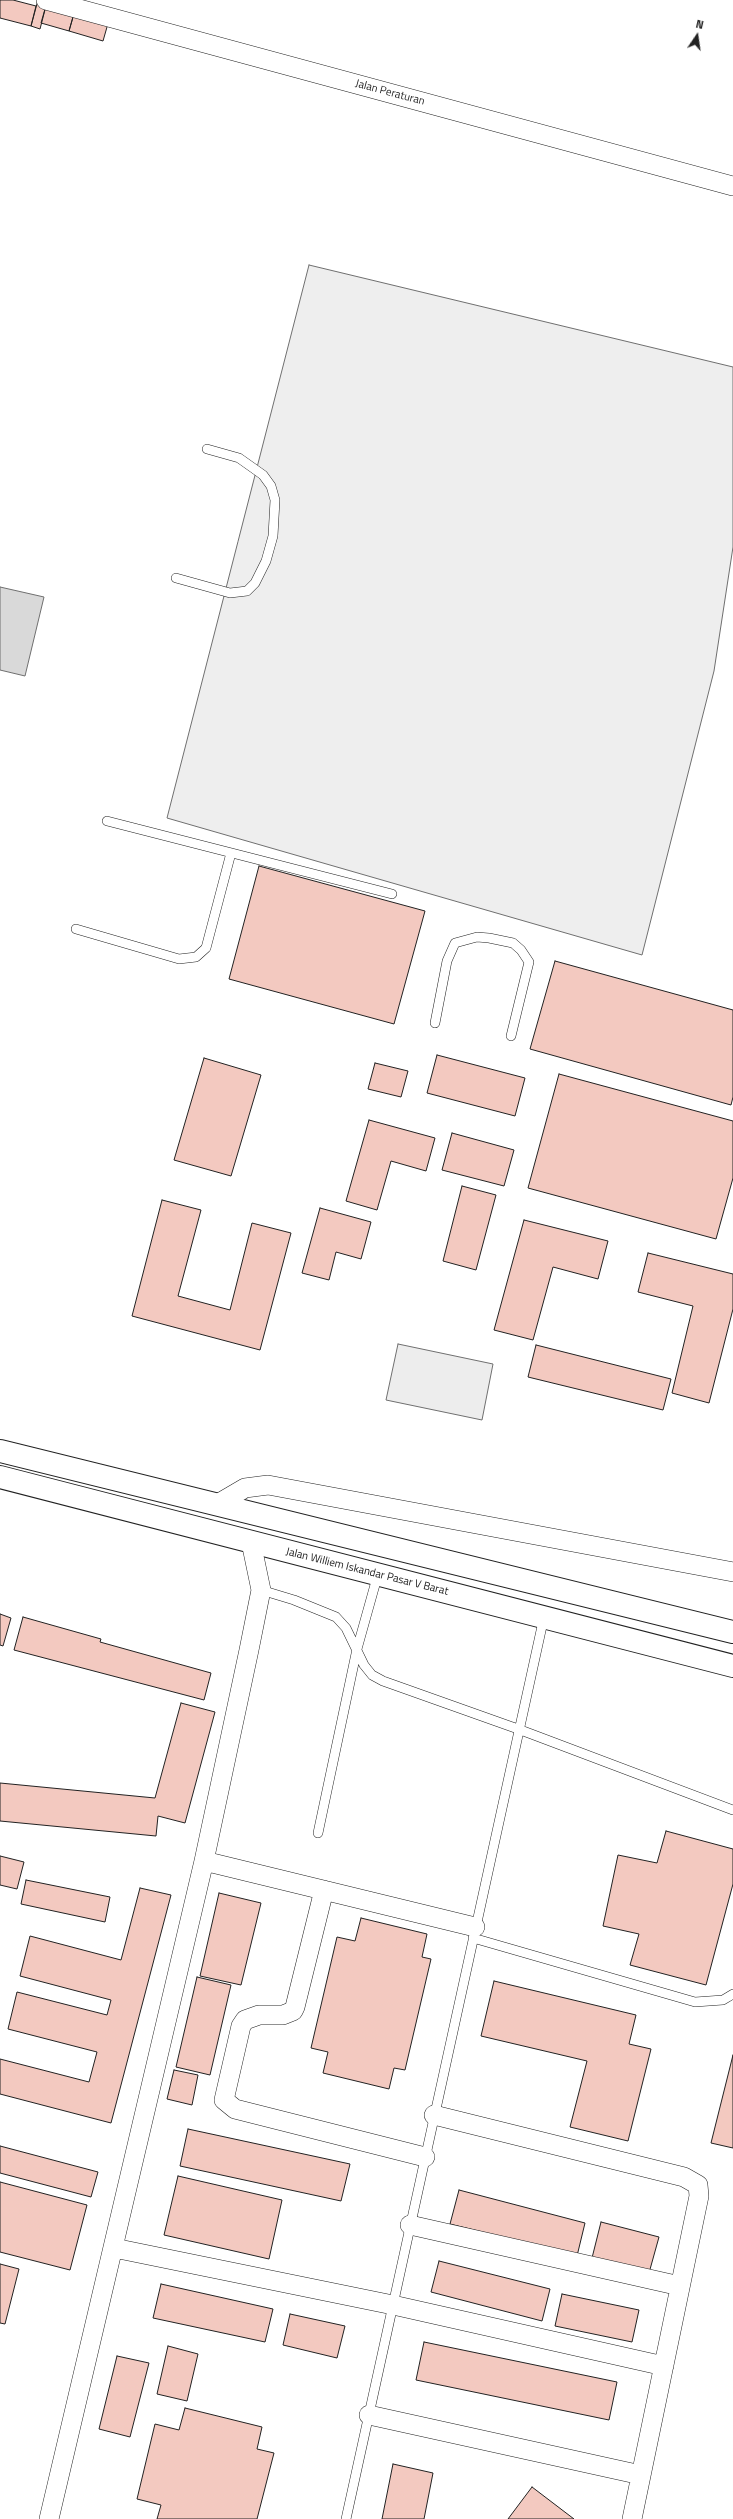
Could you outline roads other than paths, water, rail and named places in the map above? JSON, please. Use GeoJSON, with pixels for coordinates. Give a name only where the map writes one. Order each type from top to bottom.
{"type":"FeatureCollection","features":[{"type":"Feature","properties":{"kind":"street","name":"Jalan Peraturan"},"geometry":{"type":"LineString","coordinates":[[46,0],[733,186]]}},
{"type":"Feature","properties":{"kind":"street"},"geometry":{"type":"LineString","coordinates":[[0,1451],[733,1632]]}},
{"type":"Feature","properties":{"kind":"street","name":"Jalan Williem Iskandar Pasar V Barat"},"geometry":{"type":"LineString","coordinates":[[0,1477],[733,1666]]}},
{"type":"Feature","properties":{"kind":"street"},"geometry":{"type":"LineString","coordinates":[[216,1505],[245,1488],[268,1485],[733,1572]]}},
{"type":"Feature","properties":{"kind":"street"},"geometry":{"type":"LineString","coordinates":[[49,2519],[204,1861],[261,1590],[250,1542]]}},
{"type":"Feature","properties":{"kind":"street"},"geometry":{"type":"LineString","coordinates":[[204,1861],[324,1890],[474,1933]]}},
{"type":"Feature","properties":{"kind":"street"},"geometry":{"type":"LineString","coordinates":[[324,1890],[295,2007],[283,2015],[259,2015],[245,2020],[241,2026],[224,2100],[234,2109],[425,2158]]}},
{"type":"Feature","properties":{"kind":"street"},"geometry":{"type":"LineString","coordinates":[[434,2115],[645,2167],[694,2181],[700,2190],[632,2519]]}},
{"type":"Feature","properties":{"kind":"street"},"geometry":{"type":"LineString","coordinates":[[410,2225],[680,2286]]}},
{"type":"Feature","properties":{"kind":"street"},"geometry":{"type":"LineString","coordinates":[[114,2248],[393,2305],[664,2366]]}},
{"type":"Feature","properties":{"kind":"street"},"geometry":{"type":"LineString","coordinates":[[369,2415],[642,2476]]}},
{"type":"Feature","properties":{"kind":"lane"},"geometry":{"type":"LineString","coordinates":[[176,578],[230,593],[247,591],[255,583],[266,561],[273,536],[275,500],[271,486],[263,475],[239,458],[207,450]]}},
{"type":"Feature","properties":{"kind":"lane"},"geometry":{"type":"LineString","coordinates":[[107,821],[392,894]]}},
{"type":"Feature","properties":{"kind":"lane"},"geometry":{"type":"LineString","coordinates":[[76,930],[179,959],[196,957],[206,948],[231,853]]}},
{"type":"Feature","properties":{"kind":"lane"},"geometry":{"type":"LineString","coordinates":[[436,1023],[447,961],[455,943],[477,937],[489,938],[513,944],[521,950],[529,962],[511,1036]]}},
{"type":"Feature","properties":{"kind":"lane"},"geometry":{"type":"LineString","coordinates":[[318,1833],[357,1649],[378,1574]]}},
{"type":"Feature","properties":{"kind":"lane"},"geometry":{"type":"LineString","coordinates":[[261,1590],[308,1605],[336,1617],[346,1628],[364,1665],[372,1675],[383,1682],[518,1729],[733,1810]]}},
{"type":"Feature","properties":{"kind":"lane"},"geometry":{"type":"LineString","coordinates":[[346,2519],[518,1729],[544,1617]]}},
{"type":"Feature","properties":{"kind":"lane"},"geometry":{"type":"LineString","coordinates":[[474,1933],[695,2002],[722,2000],[733,1994]]}}]}
